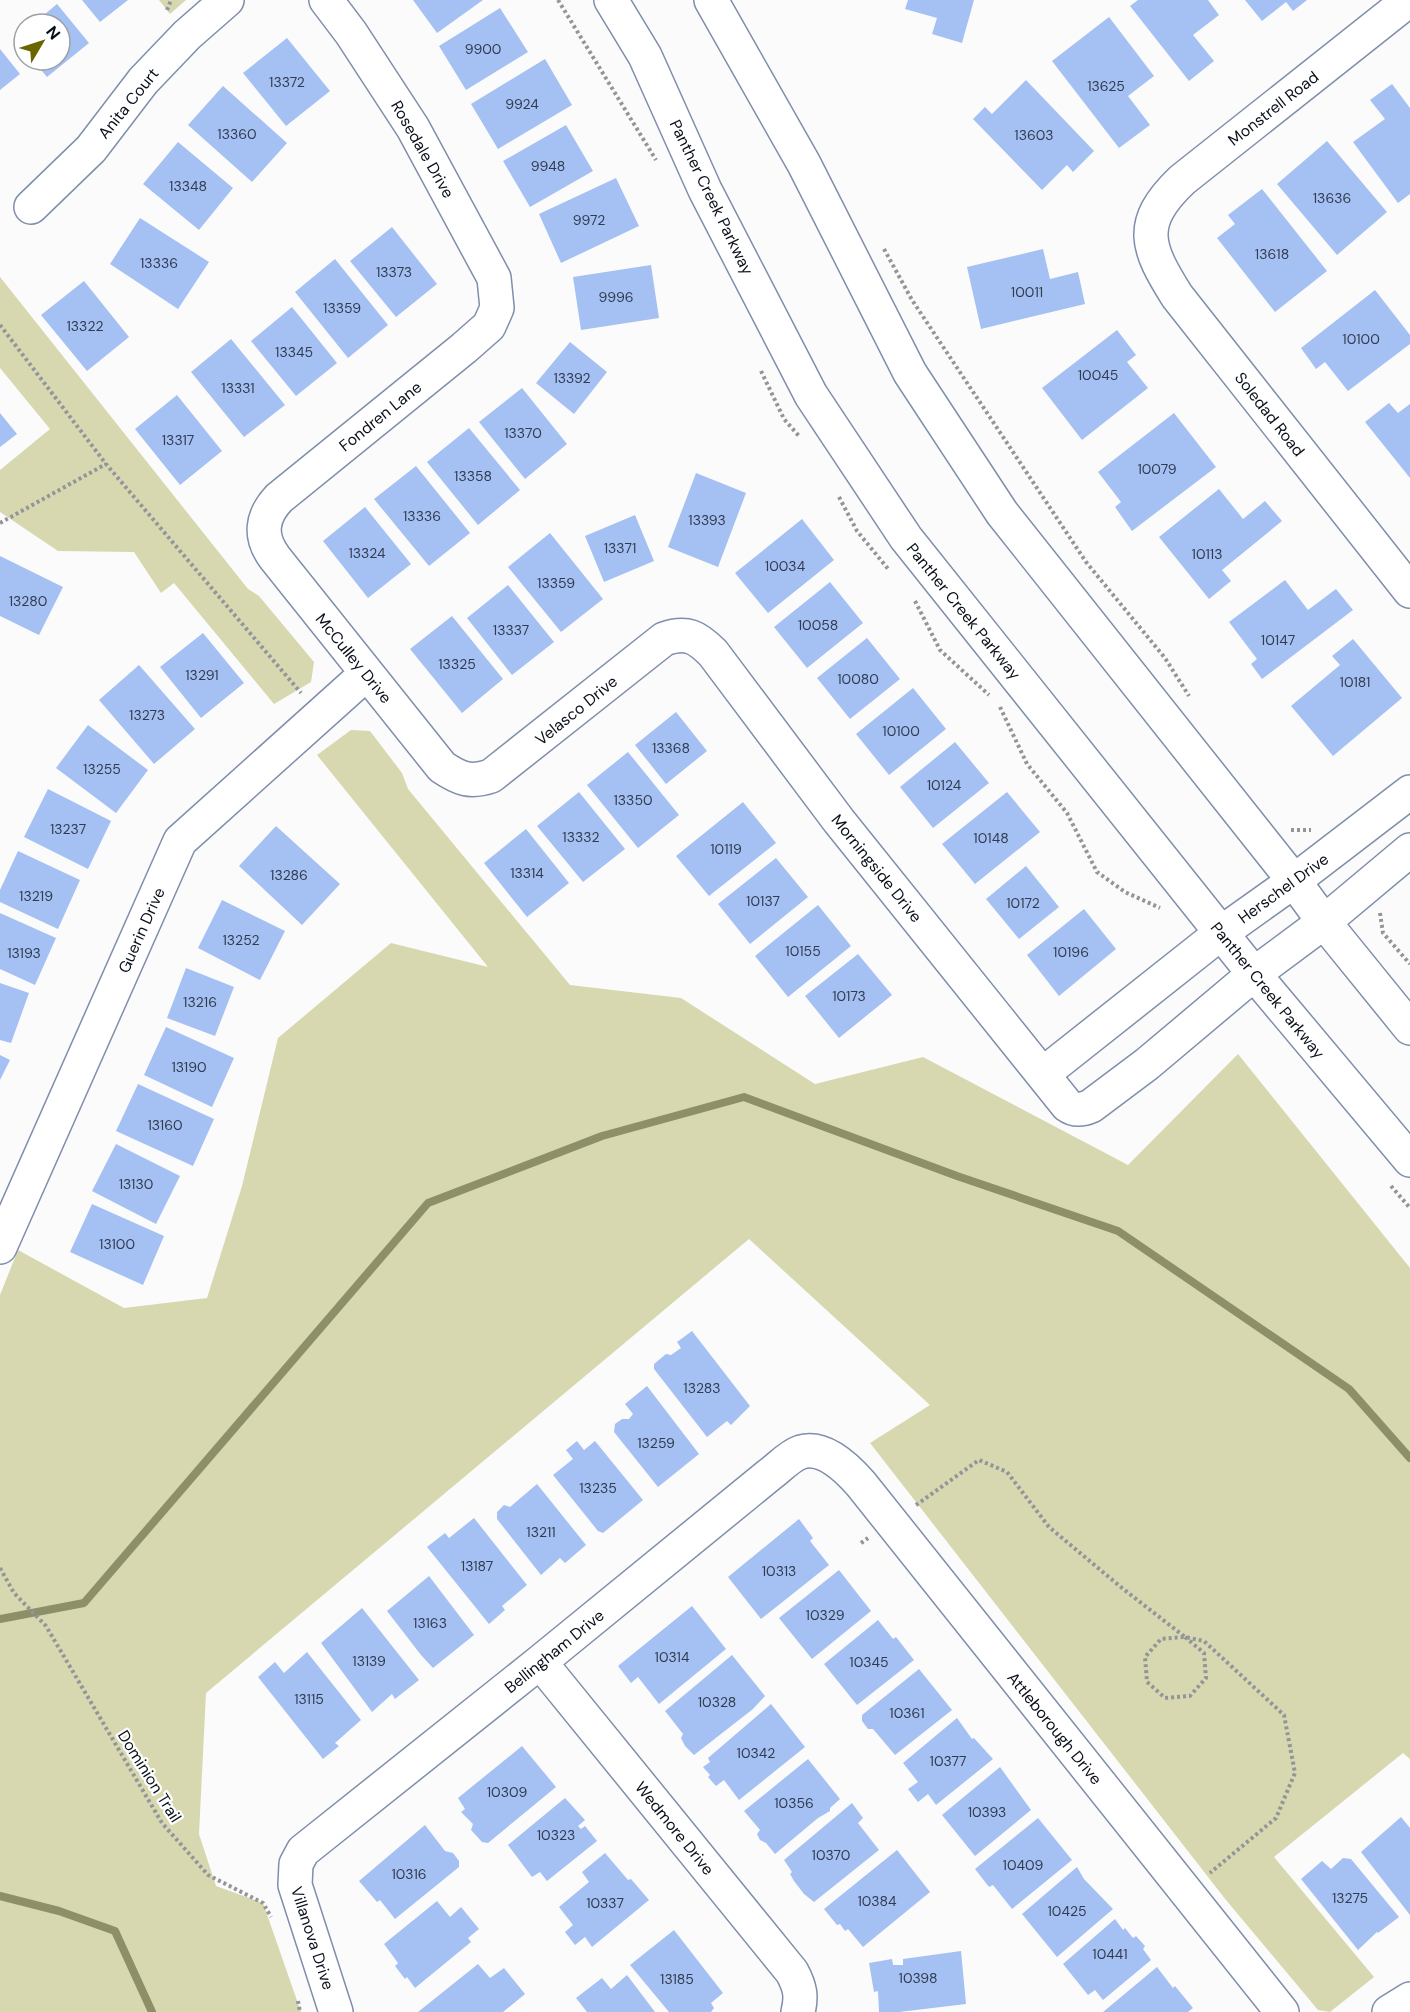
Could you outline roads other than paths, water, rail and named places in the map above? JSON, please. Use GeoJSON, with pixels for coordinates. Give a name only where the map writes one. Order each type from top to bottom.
{"type":"FeatureCollection","features":[{"type":"Feature","properties":{"kind":"street","name":"Anita Court"},"geometry":{"type":"LineString","coordinates":[[31,207],[91,149],[143,81],[187,35],[227,0]]}},
{"type":"Feature","properties":{"kind":"street","name":"Rosedale Drive"},"geometry":{"type":"LineString","coordinates":[[327,0],[413,128],[494,278],[497,308]]}},
{"type":"Feature","properties":{"kind":"street","name":"Panther Creek Parkway"},"geometry":{"type":"LineString","coordinates":[[611,0],[645,56],[705,190],[811,395],[906,538],[1254,974],[1410,1160]]}},
{"type":"Feature","properties":{"kind":"street"},"geometry":{"type":"LineString","coordinates":[[711,0],[804,164],[910,373],[1002,513],[1410,1028]]}},
{"type":"Feature","properties":{"kind":"street","name":"Monstrell Road"},"geometry":{"type":"LineString","coordinates":[[1150,229],[1163,202],[1182,180],[1409,0]]}},
{"type":"Feature","properties":{"kind":"street","name":"Soledad Road"},"geometry":{"type":"LineString","coordinates":[[1150,229],[1152,251],[1177,296],[1410,591]]}},
{"type":"Feature","properties":{"kind":"street","name":"Fondren Lane"},"geometry":{"type":"LineString","coordinates":[[264,523],[271,506],[279,498],[464,348],[489,326],[497,308]]}},
{"type":"Feature","properties":{"kind":"street","name":"McCulley Drive"},"geometry":{"type":"LineString","coordinates":[[264,523],[265,541],[269,550],[366,674],[442,766],[458,778],[465,778]]}},
{"type":"Feature","properties":{"kind":"street","name":"Velasco Drive"},"geometry":{"type":"LineString","coordinates":[[465,778],[476,780],[499,771],[664,639],[687,635]]}},
{"type":"Feature","properties":{"kind":"street","name":"Morningside Drive"},"geometry":{"type":"LineString","coordinates":[[687,635],[705,645],[720,661],[839,821],[1067,1105],[1077,1110],[1084,1110],[1091,1106],[1147,1064],[1254,974]]}},
{"type":"Feature","properties":{"kind":"street","name":"Guerin Drive"},"geometry":{"type":"LineString","coordinates":[[0,1247],[180,841],[366,674]]}},
{"type":"Feature","properties":{"kind":"street","name":"Herschel Drive"},"geometry":{"type":"LineString","coordinates":[[1043,1074],[1221,933],[1294,881],[1410,792]]}},
{"type":"Feature","properties":{"kind":"street"},"geometry":{"type":"LineString","coordinates":[[1254,974],[1324,922],[1410,850]]}},
{"type":"Feature","properties":{"kind":"street","name":"Bellingham Drive"},"geometry":{"type":"LineString","coordinates":[[296,1864],[303,1851],[789,1459],[800,1452],[810,1451],[820,1454]]}},
{"type":"Feature","properties":{"kind":"street","name":"Attleborough Drive"},"geometry":{"type":"LineString","coordinates":[[820,1454],[837,1461],[848,1470],[1282,2012]]}},
{"type":"Feature","properties":{"kind":"street","name":"Wedmore Drive"},"geometry":{"type":"LineString","coordinates":[[540,1662],[779,1954],[800,1986],[800,2005]]}},
{"type":"Feature","properties":{"kind":"street","name":"Villanova Drive"},"geometry":{"type":"LineString","coordinates":[[296,1864],[295,1885],[336,2012]]}},
{"type":"Feature","properties":{"kind":"street"},"geometry":{"type":"LineString","coordinates":[[1389,2012],[1410,1999]]}},
{"type":"Feature","properties":{"kind":"waterway"},"geometry":{"type":"LineString","coordinates":[[0,1619],[84,1603],[428,1203],[602,1136],[744,1097],[957,1176],[1118,1231],[1349,1389],[1410,1458]]}},
{"type":"Feature","properties":{"kind":"waterway"},"geometry":{"type":"LineString","coordinates":[[0,1896],[59,1911],[115,1931],[152,2012]]}}]}
